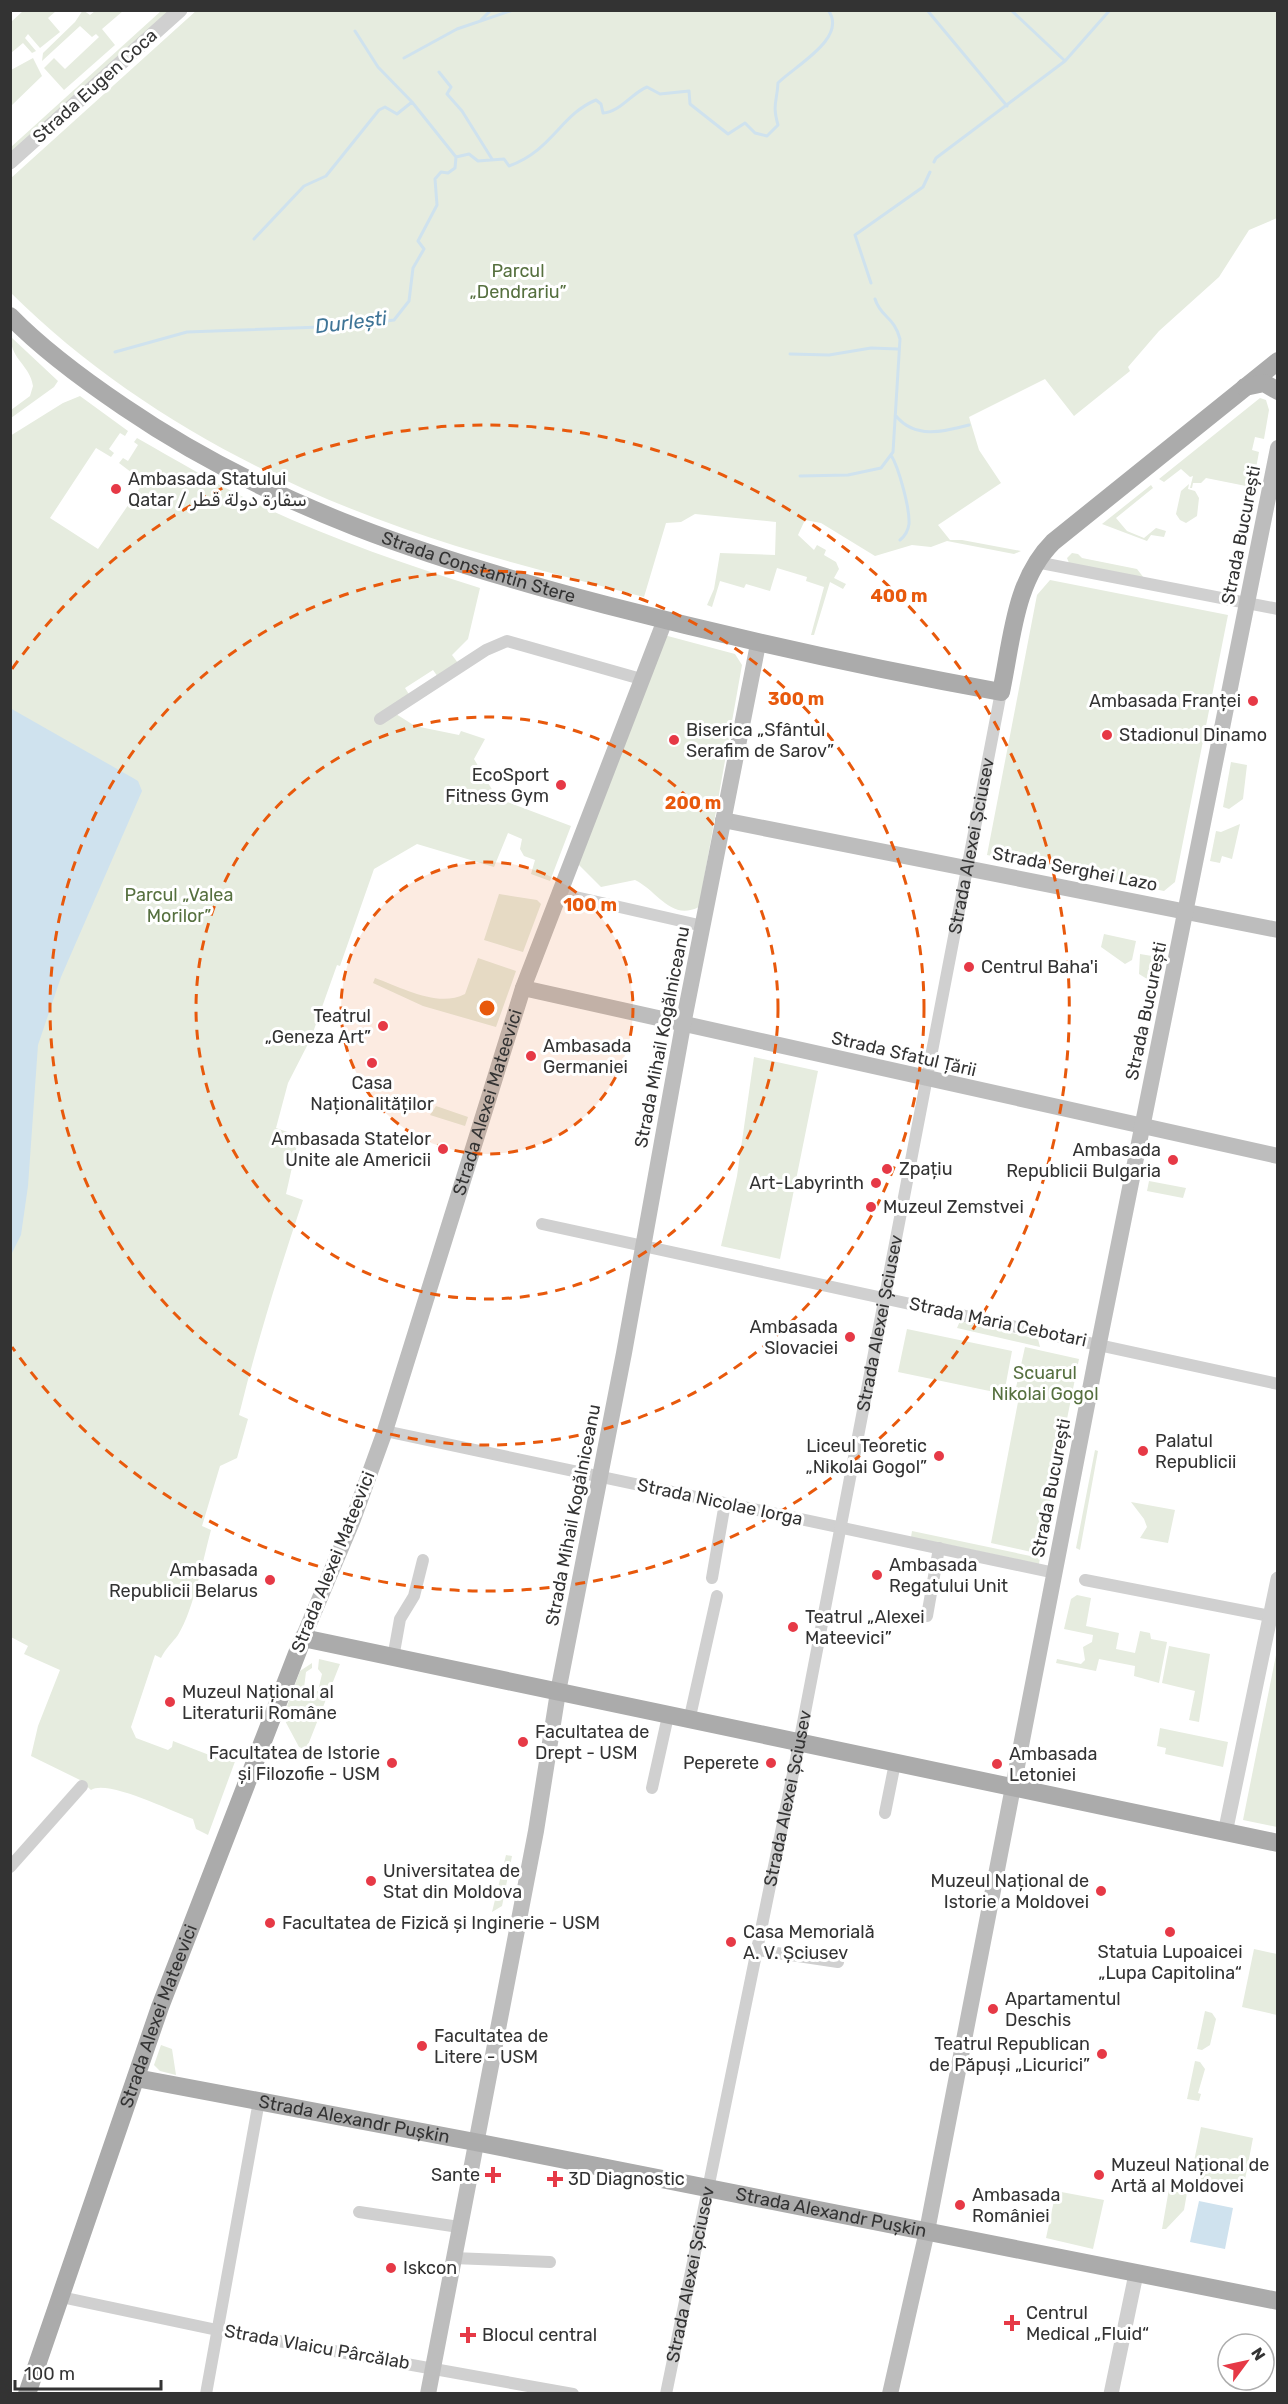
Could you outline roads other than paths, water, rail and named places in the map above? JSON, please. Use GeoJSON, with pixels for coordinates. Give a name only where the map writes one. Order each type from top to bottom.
{"type":"FeatureCollection","features":[{"type":"Feature","properties":{"kind":"main road","name":"Strada Constantin Stere"},"geometry":{"type":"LineString","coordinates":[[10,316],[90,384],[159,431],[217,465],[279,496],[379,537],[483,572],[758,644],[1001,693]]}},
{"type":"Feature","properties":{"kind":"main road","name":"Strada Alexei Șciusev"},"geometry":{"type":"LineString","coordinates":[[1001,693],[1025,582],[1036,562],[1053,542],[1278,361]]}},
{"type":"Feature","properties":{"kind":"main road"},"geometry":{"type":"LineString","coordinates":[[1244,387],[1264,383],[1278,391]]}},
{"type":"Feature","properties":{"kind":"main road","name":"Strada București"},"geometry":{"type":"LineString","coordinates":[[890,2394],[927,2231],[1099,1343],[1278,448]]}},
{"type":"Feature","properties":{"kind":"main road","name":"Strada Alexei Mateevici"},"geometry":{"type":"LineString","coordinates":[[27,2394],[136,2078],[303,1638],[352,1522],[385,1431],[523,988],[664,620]]}},
{"type":"Feature","properties":{"kind":"main road","name":"Strada Mihail Kogălniceanu"},"geometry":{"type":"LineString","coordinates":[[428,2394],[536,1831],[558,1692],[683,1025],[758,644]]}},
{"type":"Feature","properties":{"kind":"main road","name":"Strada Serghei Lazo"},"geometry":{"type":"LineString","coordinates":[[723,820],[1278,930]]}},
{"type":"Feature","properties":{"kind":"main road","name":"Strada Sfatul Țării"},"geometry":{"type":"LineString","coordinates":[[523,988],[1278,1156]]}},
{"type":"Feature","properties":{"kind":"main road"},"geometry":{"type":"LineString","coordinates":[[303,1638],[1013,1790],[1278,1843]]}},
{"type":"Feature","properties":{"kind":"main road","name":"Strada Alexandr Pușkin"},"geometry":{"type":"LineString","coordinates":[[136,2078],[476,2142],[1278,2301]]}},
{"type":"Feature","properties":{"kind":"street","name":"Strada Eugen Coca"},"geometry":{"type":"LineString","coordinates":[[10,162],[180,10]]}},
{"type":"Feature","properties":{"kind":"street"},"geometry":{"type":"LineString","coordinates":[[1036,562],[1247,605],[1278,609]]}},
{"type":"Feature","properties":{"kind":"street"},"geometry":{"type":"LineString","coordinates":[[380,719],[486,650],[507,641],[641,679]]}},
{"type":"Feature","properties":{"kind":"street","name":"Strada Alexei Șciusev"},"geometry":{"type":"LineString","coordinates":[[666,2394],[758,1950],[839,1527],[886,1299],[1001,693]]}},
{"type":"Feature","properties":{"kind":"street"},"geometry":{"type":"LineString","coordinates":[[558,893],[703,926]]}},
{"type":"Feature","properties":{"kind":"street","name":"Strada Maria Cebotari"},"geometry":{"type":"LineString","coordinates":[[542,1224],[1099,1343],[1278,1384]]}},
{"type":"Feature","properties":{"kind":"street","name":"Strada Nicolae Iorga"},"geometry":{"type":"LineString","coordinates":[[385,1431],[1055,1573]]}},
{"type":"Feature","properties":{"kind":"street"},"geometry":{"type":"LineString","coordinates":[[712,1578],[725,1503]]}},
{"type":"Feature","properties":{"kind":"street"},"geometry":{"type":"LineString","coordinates":[[927,1617],[939,1548]]}},
{"type":"Feature","properties":{"kind":"street"},"geometry":{"type":"LineString","coordinates":[[393,1658],[400,1619],[414,1596],[423,1560]]}},
{"type":"Feature","properties":{"kind":"street"},"geometry":{"type":"LineString","coordinates":[[1225,1833],[1278,1579]]}},
{"type":"Feature","properties":{"kind":"street"},"geometry":{"type":"LineString","coordinates":[[1085,1580],[1270,1616]]}},
{"type":"Feature","properties":{"kind":"street"},"geometry":{"type":"LineString","coordinates":[[689,1721],[717,1596]]}},
{"type":"Feature","properties":{"kind":"street"},"geometry":{"type":"LineString","coordinates":[[652,1788],[668,1716]]}},
{"type":"Feature","properties":{"kind":"street"},"geometry":{"type":"LineString","coordinates":[[885,1813],[895,1763]]}},
{"type":"Feature","properties":{"kind":"street"},"geometry":{"type":"LineString","coordinates":[[10,1867],[82,1786]]}},
{"type":"Feature","properties":{"kind":"street"},"geometry":{"type":"LineString","coordinates":[[758,1950],[838,1962]]}},
{"type":"Feature","properties":{"kind":"street"},"geometry":{"type":"LineString","coordinates":[[206,2394],[259,2101]]}},
{"type":"Feature","properties":{"kind":"street"},"geometry":{"type":"LineString","coordinates":[[359,2212],[459,2227]]}},
{"type":"Feature","properties":{"kind":"street"},"geometry":{"type":"LineString","coordinates":[[453,2258],[550,2262]]}},
{"type":"Feature","properties":{"kind":"street"},"geometry":{"type":"LineString","coordinates":[[1111,2394],[1136,2274]]}},
{"type":"Feature","properties":{"kind":"street","name":"Strada Vlaicu Pârcălab"},"geometry":{"type":"LineString","coordinates":[[61,2297],[217,2330],[573,2394]]}},
{"type":"Feature","properties":{"kind":"water"},"geometry":{"type":"Polygon","coordinates":[[[10,708],[138,781],[142,791],[61,977],[38,1045],[28,1186],[21,1235],[12,1253],[10,708]]]}},
{"type":"Feature","properties":{"kind":"water"},"geometry":{"type":"Polygon","coordinates":[[[1199,2201],[1233,2208],[1225,2249],[1190,2242],[1199,2201]]]}},
{"type":"Feature","properties":{"kind":"waterway"},"geometry":{"type":"LineString","coordinates":[[481,20],[491,10]]}},
{"type":"Feature","properties":{"kind":"waterway"},"geometry":{"type":"LineString","coordinates":[[404,58],[457,29],[513,10]]}},
{"type":"Feature","properties":{"kind":"waterway","name":"Durlești"},"geometry":{"type":"LineString","coordinates":[[115,352],[187,332],[347,326],[394,320],[409,301],[413,268],[424,249],[418,241],[437,205],[435,179],[441,172],[448,173],[455,168],[456,157],[469,154],[478,161],[504,159],[509,166],[536,151],[584,106],[596,100],[601,104],[603,113],[609,112],[647,87],[660,94],[689,91],[690,104],[728,134],[745,123],[755,133],[767,136],[778,125],[775,107],[778,83],[825,41],[831,31],[832,21],[828,10]]}},
{"type":"Feature","properties":{"kind":"waterway"},"geometry":{"type":"LineString","coordinates":[[927,10],[1007,106]]}},
{"type":"Feature","properties":{"kind":"waterway"},"geometry":{"type":"LineString","coordinates":[[1011,10],[1065,61]]}},
{"type":"Feature","properties":{"kind":"waterway"},"geometry":{"type":"LineString","coordinates":[[934,162],[936,158],[1065,61],[1110,10]]}},
{"type":"Feature","properties":{"kind":"waterway"},"geometry":{"type":"LineString","coordinates":[[355,31],[378,67],[412,102],[456,157]]}},
{"type":"Feature","properties":{"kind":"waterway"},"geometry":{"type":"LineString","coordinates":[[439,72],[451,87],[447,94],[462,111],[492,159]]}},
{"type":"Feature","properties":{"kind":"waterway"},"geometry":{"type":"LineString","coordinates":[[254,239],[304,186],[326,176],[379,110],[385,107],[397,114],[412,102]]}},
{"type":"Feature","properties":{"kind":"waterway"},"geometry":{"type":"LineString","coordinates":[[871,283],[855,235],[923,187],[930,172]]}},
{"type":"Feature","properties":{"kind":"waterway"},"geometry":{"type":"LineString","coordinates":[[800,476],[848,475],[881,468],[893,452],[900,339],[894,326],[875,299]]}},
{"type":"Feature","properties":{"kind":"waterway"},"geometry":{"type":"LineString","coordinates":[[790,354],[829,355],[871,348],[898,349]]}},
{"type":"Feature","properties":{"kind":"waterway"},"geometry":{"type":"LineString","coordinates":[[896,416],[912,428],[921,431],[949,430],[969,425]]}},
{"type":"Feature","properties":{"kind":"waterway"},"geometry":{"type":"LineString","coordinates":[[891,455],[906,499],[909,517],[907,531],[900,540]]}},
{"type":"Feature","properties":{"kind":"place","name":"Ambasada Statului Qatar / سفارة دولة قطر"},"geometry":{"type":"Point","coordinates":[116,489]}},
{"type":"Feature","properties":{"kind":"place","name":"Ambasada Franței"},"geometry":{"type":"Point","coordinates":[1253,701]}},
{"type":"Feature","properties":{"kind":"place","name":"Stadionul Dinamo"},"geometry":{"type":"Point","coordinates":[1107,735]}},
{"type":"Feature","properties":{"kind":"place","name":"Biserica „Sfântul Serafim de Sarov”"},"geometry":{"type":"Point","coordinates":[674,740]}},
{"type":"Feature","properties":{"kind":"place","name":"EcoSport Fitness Gym"},"geometry":{"type":"Point","coordinates":[561,785]}},
{"type":"Feature","properties":{"kind":"place","name":"Centrul Baha'i"},"geometry":{"type":"Point","coordinates":[969,967]}},
{"type":"Feature","properties":{"kind":"place","name":"Teatrul „Geneza Art”"},"geometry":{"type":"Point","coordinates":[383,1026]}},
{"type":"Feature","properties":{"kind":"place","name":"Ambasada Germaniei"},"geometry":{"type":"Point","coordinates":[531,1056]}},
{"type":"Feature","properties":{"kind":"place","name":"Casa Naționalităților"},"geometry":{"type":"Point","coordinates":[372,1063]}},
{"type":"Feature","properties":{"kind":"place","name":"Ambasada Statelor Unite ale Americii"},"geometry":{"type":"Point","coordinates":[443,1149]}},
{"type":"Feature","properties":{"kind":"place","name":"Ambasada Republicii Bulgaria"},"geometry":{"type":"Point","coordinates":[1173,1160]}},
{"type":"Feature","properties":{"kind":"place","name":"Zpațiu"},"geometry":{"type":"Point","coordinates":[887,1169]}},
{"type":"Feature","properties":{"kind":"place","name":"Art-Labyrinth"},"geometry":{"type":"Point","coordinates":[876,1183]}},
{"type":"Feature","properties":{"kind":"place","name":"Muzeul Zemstvei"},"geometry":{"type":"Point","coordinates":[871,1207]}},
{"type":"Feature","properties":{"kind":"place","name":"Ambasada Slovaciei"},"geometry":{"type":"Point","coordinates":[850,1337]}},
{"type":"Feature","properties":{"kind":"place","name":"Palatul Republicii"},"geometry":{"type":"Point","coordinates":[1143,1451]}},
{"type":"Feature","properties":{"kind":"place","name":"Liceul Teoretic „Nikolai Gogol”"},"geometry":{"type":"Point","coordinates":[939,1456]}},
{"type":"Feature","properties":{"kind":"place","name":"Ambasada Regatului Unit"},"geometry":{"type":"Point","coordinates":[877,1575]}},
{"type":"Feature","properties":{"kind":"place","name":"Ambasada Republicii Belarus"},"geometry":{"type":"Point","coordinates":[270,1580]}},
{"type":"Feature","properties":{"kind":"place","name":"Teatrul „Alexei Mateevici”"},"geometry":{"type":"Point","coordinates":[793,1627]}},
{"type":"Feature","properties":{"kind":"place","name":"Muzeul Național al Literaturii Române"},"geometry":{"type":"Point","coordinates":[170,1702]}},
{"type":"Feature","properties":{"kind":"place","name":"Facultatea de Drept - USM"},"geometry":{"type":"Point","coordinates":[523,1742]}},
{"type":"Feature","properties":{"kind":"place","name":"Facultatea de Istorie și Filozofie - USM"},"geometry":{"type":"Point","coordinates":[392,1763]}},
{"type":"Feature","properties":{"kind":"place","name":"Peperete"},"geometry":{"type":"Point","coordinates":[771,1763]}},
{"type":"Feature","properties":{"kind":"place","name":"Ambasada Letoniei"},"geometry":{"type":"Point","coordinates":[997,1764]}},
{"type":"Feature","properties":{"kind":"place","name":"Universitatea de Stat din Moldova"},"geometry":{"type":"Point","coordinates":[371,1881]}},
{"type":"Feature","properties":{"kind":"place","name":"Muzeul Național de Istorie a Moldovei"},"geometry":{"type":"Point","coordinates":[1101,1891]}},
{"type":"Feature","properties":{"kind":"place","name":"Facultatea de Fizică și Inginerie - USM"},"geometry":{"type":"Point","coordinates":[270,1923]}},
{"type":"Feature","properties":{"kind":"place","name":"Statuia Lupoaicei „Lupa Capitolina“"},"geometry":{"type":"Point","coordinates":[1170,1932]}},
{"type":"Feature","properties":{"kind":"place","name":"Casa Memorială A. V. Șciusev"},"geometry":{"type":"Point","coordinates":[731,1942]}},
{"type":"Feature","properties":{"kind":"place","name":"Apartamentul Deschis"},"geometry":{"type":"Point","coordinates":[993,2009]}},
{"type":"Feature","properties":{"kind":"place","name":"Facultatea de Litere - USM"},"geometry":{"type":"Point","coordinates":[422,2046]}},
{"type":"Feature","properties":{"kind":"place","name":"Teatrul Republican de Păpuși „Licurici”"},"geometry":{"type":"Point","coordinates":[1102,2054]}},
{"type":"Feature","properties":{"kind":"place","name":"Sante"},"geometry":{"type":"Point","coordinates":[493,2175]}},
{"type":"Feature","properties":{"kind":"place","name":"Muzeul Național de Artă al Moldovei"},"geometry":{"type":"Point","coordinates":[1099,2175]}},
{"type":"Feature","properties":{"kind":"place","name":"3D Diagnostic"},"geometry":{"type":"Point","coordinates":[555,2179]}},
{"type":"Feature","properties":{"kind":"place","name":"Ambasada României"},"geometry":{"type":"Point","coordinates":[960,2205]}},
{"type":"Feature","properties":{"kind":"place","name":"Iskcon"},"geometry":{"type":"Point","coordinates":[391,2268]}},
{"type":"Feature","properties":{"kind":"place","name":"Centrul Medical „Fluid“"},"geometry":{"type":"Point","coordinates":[1012,2323]}},
{"type":"Feature","properties":{"kind":"place","name":"Blocul central"},"geometry":{"type":"Point","coordinates":[468,2335]}},
{"type":"Feature","properties":{"kind":"park label","name":"Parcul „Dendrariu”"},"geometry":{"type":"Point","coordinates":[518,281]}},
{"type":"Feature","properties":{"kind":"park label","name":"Parcul „Valea Morilor”"},"geometry":{"type":"Point","coordinates":[179,905]}},
{"type":"Feature","properties":{"kind":"park label","name":"Scuarul Nikolai Gogol"},"geometry":{"type":"Point","coordinates":[1045,1383]}}]}
